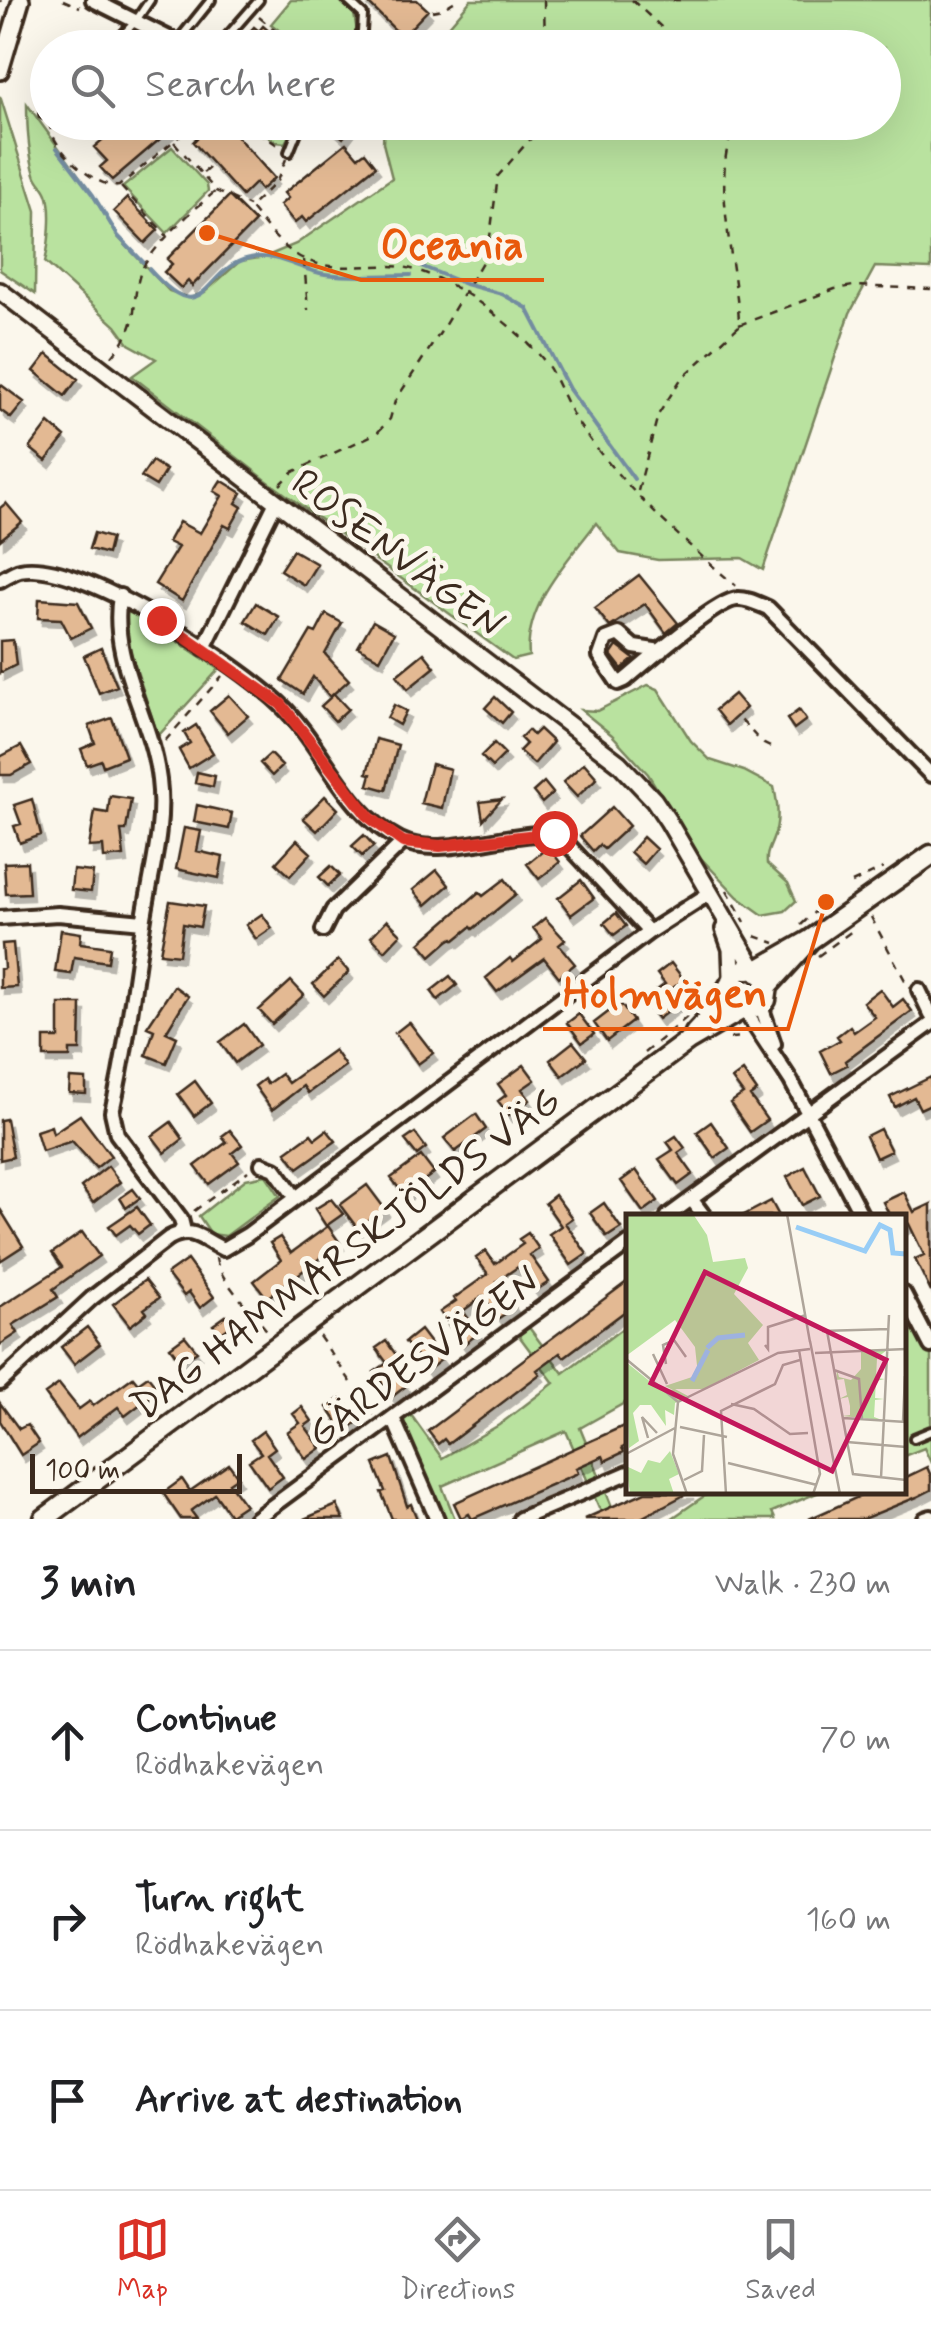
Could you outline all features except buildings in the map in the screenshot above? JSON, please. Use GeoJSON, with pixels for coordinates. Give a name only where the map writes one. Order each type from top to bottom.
{"type":"FeatureCollection","features":[{"type":"Feature","properties":{"kind":"main road"},"geometry":{"type":"LineString","coordinates":[[760,974],[804,935],[931,855]]}},
{"type":"Feature","properties":{"kind":"main road"},"geometry":{"type":"LineString","coordinates":[[748,967],[760,974],[766,1000],[749,1009],[731,1001],[730,983],[748,967]]}},
{"type":"Feature","properties":{"kind":"main road","name":"DAG HAMMARSKJÖLDS VÄG"},"geometry":{"type":"LineString","coordinates":[[688,1041],[730,983]]}},
{"type":"Feature","properties":{"kind":"main road","name":"DAG HAMMARSKJÖLDS VÄG"},"geometry":{"type":"LineString","coordinates":[[44,1519],[688,1041],[749,1009]]}},
{"type":"Feature","properties":{"kind":"street"},"geometry":{"type":"LineString","coordinates":[[0,72],[21,0]]}},
{"type":"Feature","properties":{"kind":"street"},"geometry":{"type":"LineString","coordinates":[[93,0],[150,30]]}},
{"type":"Feature","properties":{"kind":"street","name":"ROSENVÄGEN"},"geometry":{"type":"LineString","coordinates":[[0,291],[610,754],[654,800],[760,974]]}},
{"type":"Feature","properties":{"kind":"street"},"geometry":{"type":"LineString","coordinates":[[204,648],[276,502]]}},
{"type":"Feature","properties":{"kind":"street"},"geometry":{"type":"LineString","coordinates":[[0,580],[20,570],[42,570],[69,574],[120,596],[204,648],[281,704],[369,817],[403,842],[440,846],[559,834],[650,932]]}},
{"type":"Feature","properties":{"kind":"street"},"geometry":{"type":"LineString","coordinates":[[120,596],[116,621],[119,646],[154,752],[160,783],[159,841],[112,1112],[126,1147],[181,1226],[223,1250],[650,932],[713,900]]}},
{"type":"Feature","properties":{"kind":"street"},"geometry":{"type":"LineString","coordinates":[[661,651],[634,647],[618,634],[606,639],[600,656],[618,683],[661,651],[721,604],[734,598],[768,608],[931,775]]}},
{"type":"Feature","properties":{"kind":"street"},"geometry":{"type":"LineString","coordinates":[[323,930],[332,910],[403,842]]}},
{"type":"Feature","properties":{"kind":"street","name":"ROSENVÄGEN"},"geometry":{"type":"LineString","coordinates":[[713,900],[731,949],[730,983]]}},
{"type":"Feature","properties":{"kind":"street"},"geometry":{"type":"LineString","coordinates":[[0,918],[58,914],[143,922]]}},
{"type":"Feature","properties":{"kind":"street"},"geometry":{"type":"LineString","coordinates":[[919,990],[931,1015]]}},
{"type":"Feature","properties":{"kind":"street"},"geometry":{"type":"LineString","coordinates":[[749,1009],[861,1214]]}},
{"type":"Feature","properties":{"kind":"street"},"geometry":{"type":"LineString","coordinates":[[671,1214],[931,1024]]}},
{"type":"Feature","properties":{"kind":"street"},"geometry":{"type":"LineString","coordinates":[[262,1164],[275,1170],[296,1198]]}},
{"type":"Feature","properties":{"kind":"street"},"geometry":{"type":"LineString","coordinates":[[692,1200],[702,1214]]}},
{"type":"Feature","properties":{"kind":"street"},"geometry":{"type":"LineString","coordinates":[[0,1383],[92,1298],[181,1226]]}},
{"type":"Feature","properties":{"kind":"street","name":"GÄRDESVÄGEN"},"geometry":{"type":"LineString","coordinates":[[255,1519],[626,1245]]}},
{"type":"Feature","properties":{"kind":"street"},"geometry":{"type":"LineString","coordinates":[[906,1298],[931,1346]]}},
{"type":"Feature","properties":{"kind":"street"},"geometry":{"type":"LineString","coordinates":[[387,1422],[437,1519]]}},
{"type":"Feature","properties":{"kind":"street"},"geometry":{"type":"LineString","coordinates":[[520,1519],[626,1474]]}},
{"type":"Feature","properties":{"kind":"lane"},"geometry":{"type":"LineString","coordinates":[[127,30],[150,0]]}},
{"type":"Feature","properties":{"kind":"lane"},"geometry":{"type":"LineString","coordinates":[[189,30],[211,0]]}},
{"type":"Feature","properties":{"kind":"lane"},"geometry":{"type":"LineString","coordinates":[[232,30],[258,0]]}},
{"type":"Feature","properties":{"kind":"lane"},"geometry":{"type":"LineString","coordinates":[[347,0],[364,15],[361,30]]}},
{"type":"Feature","properties":{"kind":"lane"},"geometry":{"type":"LineString","coordinates":[[289,152],[294,140]]}},
{"type":"Feature","properties":{"kind":"lane"},"geometry":{"type":"LineString","coordinates":[[914,1438],[931,1431]]}},
{"type":"Feature","properties":{"kind":"path"},"geometry":{"type":"LineString","coordinates":[[432,11],[457,0]]}},
{"type":"Feature","properties":{"kind":"path"},"geometry":{"type":"LineString","coordinates":[[544,0],[545,30]]}},
{"type":"Feature","properties":{"kind":"path"},"geometry":{"type":"LineString","coordinates":[[632,0],[664,30]]}},
{"type":"Feature","properties":{"kind":"path"},"geometry":{"type":"LineString","coordinates":[[672,0],[680,0]]}},
{"type":"Feature","properties":{"kind":"path"},"geometry":{"type":"LineString","coordinates":[[250,9],[275,30]]}},
{"type":"Feature","properties":{"kind":"path"},"geometry":{"type":"LineString","coordinates":[[56,140],[99,184],[119,186],[168,237]]}},
{"type":"Feature","properties":{"kind":"path"},"geometry":{"type":"LineString","coordinates":[[119,186],[176,140]]}},
{"type":"Feature","properties":{"kind":"path"},"geometry":{"type":"LineString","coordinates":[[250,207],[277,180],[289,152],[271,140]]}},
{"type":"Feature","properties":{"kind":"path"},"geometry":{"type":"LineString","coordinates":[[276,502],[280,484],[293,472],[377,433],[390,419],[395,401],[488,252],[498,176],[529,140]]}},
{"type":"Feature","properties":{"kind":"path"},"geometry":{"type":"LineString","coordinates":[[730,140],[723,166],[739,302],[738,326]]}},
{"type":"Feature","properties":{"kind":"path"},"geometry":{"type":"LineString","coordinates":[[174,142],[216,190],[250,207],[271,234],[304,259],[328,267],[401,267],[427,274],[464,292],[530,345],[548,365],[582,429],[688,545],[755,603]]}},
{"type":"Feature","properties":{"kind":"path"},"geometry":{"type":"LineString","coordinates":[[136,163],[140,168]]}},
{"type":"Feature","properties":{"kind":"path"},"geometry":{"type":"LineString","coordinates":[[202,174],[210,167]]}},
{"type":"Feature","properties":{"kind":"path"},"geometry":{"type":"LineString","coordinates":[[107,362],[134,320],[141,272],[168,237],[216,190]]}},
{"type":"Feature","properties":{"kind":"path"},"geometry":{"type":"LineString","coordinates":[[189,216],[196,224]]}},
{"type":"Feature","properties":{"kind":"path"},"geometry":{"type":"LineString","coordinates":[[304,259],[308,310]]}},
{"type":"Feature","properties":{"kind":"path"},"geometry":{"type":"LineString","coordinates":[[637,492],[658,415],[681,379],[738,326],[853,286],[931,288]]}},
{"type":"Feature","properties":{"kind":"path"},"geometry":{"type":"LineString","coordinates":[[154,752],[230,667]]}},
{"type":"Feature","properties":{"kind":"path"},"geometry":{"type":"LineString","coordinates":[[741,720],[772,748]]}},
{"type":"Feature","properties":{"kind":"path"},"geometry":{"type":"LineString","coordinates":[[852,883],[884,868]]}},
{"type":"Feature","properties":{"kind":"path"},"geometry":{"type":"LineString","coordinates":[[804,935],[811,912],[822,904]]}},
{"type":"Feature","properties":{"kind":"path"},"geometry":{"type":"LineString","coordinates":[[871,915],[905,982],[919,990]]}},
{"type":"Feature","properties":{"kind":"path"},"geometry":{"type":"LineString","coordinates":[[181,1226],[262,1164]]}},
{"type":"Feature","properties":{"kind":"path"},"geometry":{"type":"LineString","coordinates":[[223,1250],[214,1260],[216,1264],[278,1345]]}},
{"type":"Feature","properties":{"kind":"path"},"geometry":{"type":"LineString","coordinates":[[309,1322],[387,1422]]}},
{"type":"Feature","properties":{"kind":"green space"},"geometry":{"type":"Polygon","coordinates":[[[291,0],[339,0],[354,14],[357,30],[279,30],[271,24],[291,0]]]}},
{"type":"Feature","properties":{"kind":"green space"},"geometry":{"type":"Polygon","coordinates":[[[471,0],[931,0],[931,269],[875,267],[850,313],[763,570],[742,558],[658,560],[620,553],[596,523],[540,602],[529,637],[529,656],[513,660],[266,480],[132,376],[156,359],[129,344],[116,326],[45,262],[49,201],[31,157],[27,104],[30,140],[53,140],[118,237],[169,291],[190,298],[205,292],[240,261],[265,257],[296,244],[392,178],[383,140],[901,140],[901,30],[445,30],[471,0]]]}},
{"type":"Feature","properties":{"kind":"green space"},"geometry":{"type":"Polygon","coordinates":[[[0,96],[36,211],[35,294],[0,270],[0,96]]]}},
{"type":"Feature","properties":{"kind":"green space"},"geometry":{"type":"Polygon","coordinates":[[[172,147],[207,185],[208,191],[167,233],[123,187],[172,147]]]}},
{"type":"Feature","properties":{"kind":"green space"},"geometry":{"type":"Polygon","coordinates":[[[125,607],[219,669],[158,736],[128,644],[125,607]]]}},
{"type":"Feature","properties":{"kind":"green space"},"geometry":{"type":"Polygon","coordinates":[[[648,685],[658,689],[691,741],[710,760],[744,771],[774,787],[777,820],[767,864],[788,883],[796,901],[785,911],[763,915],[738,897],[697,854],[648,774],[612,735],[581,710],[597,711],[648,685]]]}},
{"type":"Feature","properties":{"kind":"green space"},"geometry":{"type":"Polygon","coordinates":[[[266,1175],[280,1196],[226,1236],[211,1234],[199,1216],[246,1179],[266,1175]]]}},
{"type":"Feature","properties":{"kind":"green space"},"geometry":{"type":"Polygon","coordinates":[[[914,1313],[931,1346],[931,1463],[924,1448],[906,1455],[906,1317],[914,1313]]]}},
{"type":"Feature","properties":{"kind":"green space"},"geometry":{"type":"Polygon","coordinates":[[[525,1322],[563,1373],[626,1326],[626,1402],[580,1428],[617,1519],[604,1519],[566,1431],[442,1486],[455,1519],[437,1519],[393,1418],[406,1408],[442,1458],[499,1425],[554,1383],[514,1329],[525,1322]]]}},
{"type":"Feature","properties":{"kind":"green space"},"geometry":{"type":"Polygon","coordinates":[[[707,1494],[814,1494],[772,1512],[775,1519],[671,1519],[707,1494]]]}},
{"type":"Feature","properties":{"kind":"waterway"},"geometry":{"type":"LineString","coordinates":[[57,148],[118,236],[143,262]]}},
{"type":"Feature","properties":{"kind":"waterway"},"geometry":{"type":"LineString","coordinates":[[149,269],[183,297],[203,292],[234,264],[260,257],[325,274],[411,275]]}},
{"type":"Feature","properties":{"kind":"waterway"},"geometry":{"type":"LineString","coordinates":[[421,266],[502,294],[527,308],[569,389],[634,479]]}},
{"type":"Feature","properties":{"kind":"place","name":"Oceania"},"geometry":{"type":"Point","coordinates":[207,233]}},
{"type":"Feature","properties":{"kind":"place","name":"Holmvägen"},"geometry":{"type":"Point","coordinates":[826,902]}},
{"type":"Feature","properties":{"kind":"route"},"geometry":{"type":"LineString","coordinates":[[161,620],[281,704],[369,817],[403,842],[440,846],[554,833]]}}]}
